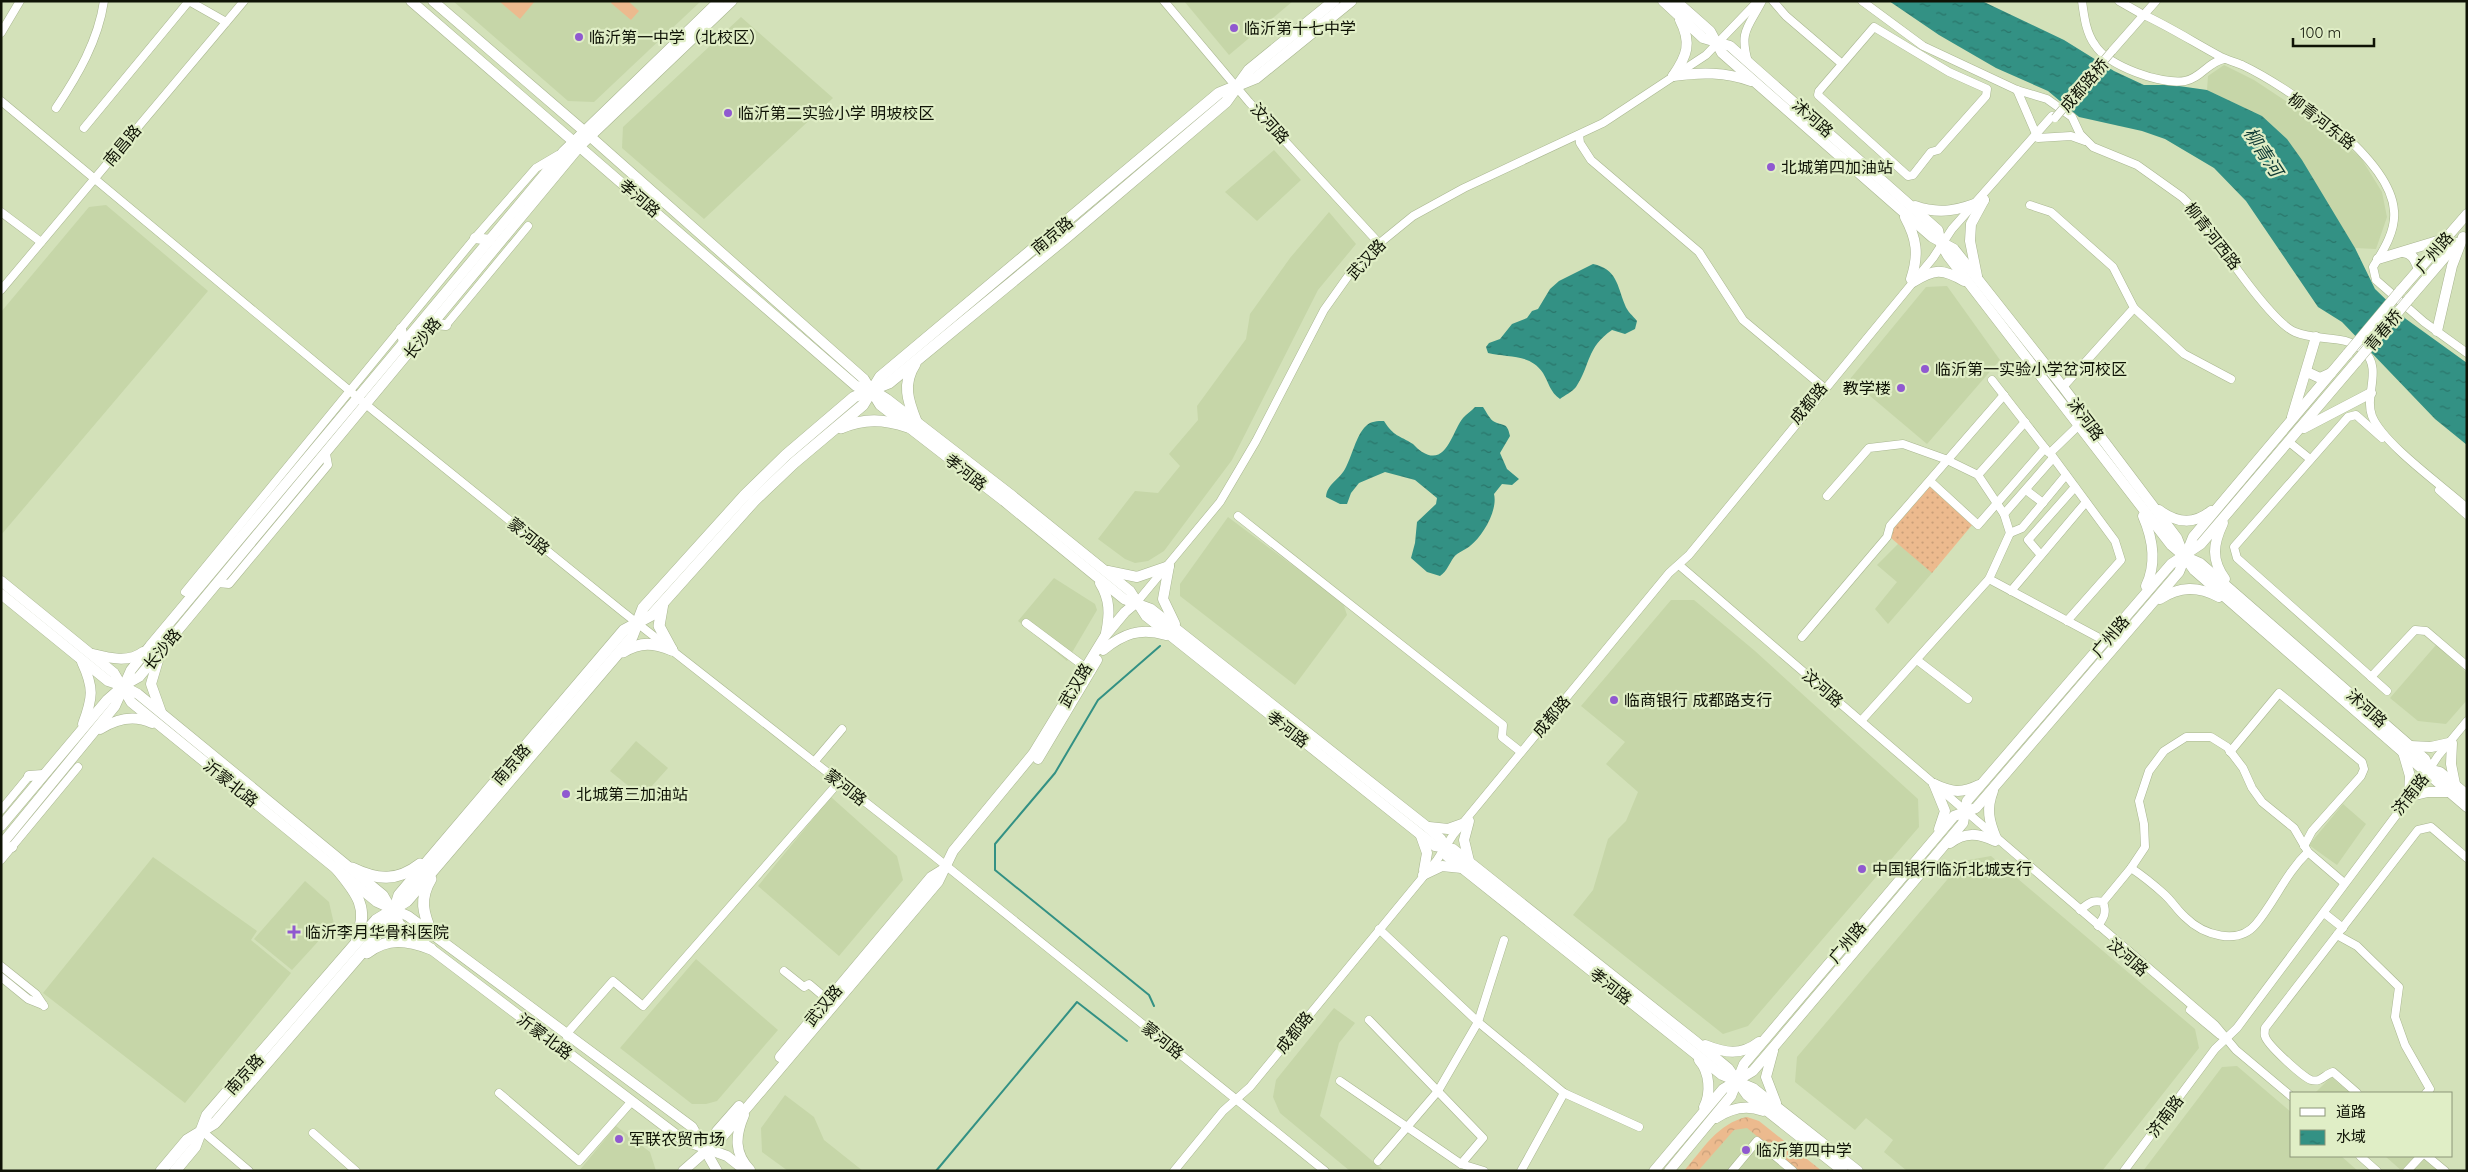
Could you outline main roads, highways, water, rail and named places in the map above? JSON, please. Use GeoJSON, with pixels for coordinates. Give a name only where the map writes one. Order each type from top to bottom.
{"type":"FeatureCollection","features":[{"type":"Feature","properties":{"kind":"highway","name":"南京路"},"geometry":{"type":"LineString","coordinates":[[161,1171],[187,1140],[215,1123],[349,960],[384,927],[394,911],[398,895],[442,852],[618,655],[632,638],[643,608],[745,495],[786,454],[854,397],[889,383],[1226,102],[1249,70],[1334,1]]}},
{"type":"Feature","properties":{"kind":"highway","name":"南京路"},"geometry":{"type":"LineString","coordinates":[[442,852],[624,630],[652,615],[754,501],[830,432],[863,405],[880,376],[1219,93],[1238,87],[1256,78],[1351,1]]}},
{"type":"Feature","properties":{"kind":"highway"},"geometry":{"type":"LineString","coordinates":[[830,432],[854,422],[872,420],[888,420],[912,424],[906,390],[908,376],[919,358]]}},
{"type":"Feature","properties":{"kind":"highway"},"geometry":{"type":"LineString","coordinates":[[618,655],[643,643],[656,644],[672,650],[659,626],[664,601]]}},
{"type":"Feature","properties":{"kind":"highway"},"geometry":{"type":"LineString","coordinates":[[352,868],[376,878],[388,879],[401,876],[442,852]]}},
{"type":"Feature","properties":{"kind":"highway"},"geometry":{"type":"LineString","coordinates":[[432,934],[424,917],[423,897],[442,852]]}},
{"type":"Feature","properties":{"kind":"highway"},"geometry":{"type":"LineString","coordinates":[[336,868],[358,897],[363,917],[349,960]]}},
{"type":"Feature","properties":{"kind":"highway"},"geometry":{"type":"LineString","coordinates":[[349,960],[394,940],[414,943],[431,949]]}},
{"type":"Feature","properties":{"kind":"highway","name":"南京路"},"geometry":{"type":"LineString","coordinates":[[175,1171],[195,1147],[202,1131]]}},
{"type":"Feature","properties":{"kind":"main road","name":"孝河路"},"geometry":{"type":"LineString","coordinates":[[411,1],[856,386],[872,390]]}},
{"type":"Feature","properties":{"kind":"main road","name":"孝河路"},"geometry":{"type":"LineString","coordinates":[[433,1],[814,334],[864,379],[872,390],[912,424],[1100,573],[1130,592],[1137,602],[1151,609],[1176,634],[1422,829],[1435,846],[1453,849],[1466,865],[1691,1044],[1722,1075],[1753,1088],[1775,1111],[1843,1171]]}},
{"type":"Feature","properties":{"kind":"main road","name":"长沙路"},"geometry":{"type":"LineString","coordinates":[[587,134],[718,1]]}},
{"type":"Feature","properties":{"kind":"main road","name":"长沙路"},"geometry":{"type":"LineString","coordinates":[[1,845],[115,706],[131,670],[186,596],[284,486],[354,394],[404,343],[564,151],[577,143],[732,1]]}},
{"type":"Feature","properties":{"kind":"main road","name":"沭河路"},"geometry":{"type":"LineString","coordinates":[[1663,1],[1703,38],[1730,46],[1905,207],[1941,244],[2063,387],[2171,545],[2184,556],[2194,570],[2236,600],[2406,749],[2420,767],[2440,772],[2467,807]]}},
{"type":"Feature","properties":{"kind":"main road","name":"沭河路"},"geometry":{"type":"LineString","coordinates":[[1676,1],[1710,31],[1722,53],[1905,207]]}},
{"type":"Feature","properties":{"kind":"main road"},"geometry":{"type":"LineString","coordinates":[[1677,14],[1685,29],[1689,44],[1685,58],[1673,76],[1690,73],[1732,75],[1756,82]]}},
{"type":"Feature","properties":{"kind":"main road","name":"长沙路"},"geometry":{"type":"LineString","coordinates":[[1,826],[81,729],[123,686],[139,677],[162,650],[526,212],[577,143]]}},
{"type":"Feature","properties":{"kind":"main road"},"geometry":{"type":"LineString","coordinates":[[1980,202],[1971,224],[1974,282],[1938,271],[1912,280],[1917,249],[1905,207],[1946,212],[1964,209],[1980,202]]}},
{"type":"Feature","properties":{"kind":"main road"},"geometry":{"type":"LineString","coordinates":[[526,212],[528,226]]}},
{"type":"Feature","properties":{"kind":"main road","name":"广州路"},"geometry":{"type":"LineString","coordinates":[[2400,291],[2467,214]]}},
{"type":"Feature","properties":{"kind":"main road"},"geometry":{"type":"LineString","coordinates":[[2437,331],[2446,289],[2465,234]]}},
{"type":"Feature","properties":{"kind":"main road","name":"广州路"},"geometry":{"type":"LineString","coordinates":[[2409,299],[2465,234]]}},
{"type":"Feature","properties":{"kind":"main road"},"geometry":{"type":"LineString","coordinates":[[475,238],[490,240]]}},
{"type":"Feature","properties":{"kind":"main road"},"geometry":{"type":"LineString","coordinates":[[2378,259],[2446,238]]}},
{"type":"Feature","properties":{"kind":"main road"},"geometry":{"type":"LineString","coordinates":[[2403,252],[2409,252],[2419,269]]}},
{"type":"Feature","properties":{"kind":"main road"},"geometry":{"type":"LineString","coordinates":[[2423,282],[2438,277],[2443,280],[2446,289]]}},
{"type":"Feature","properties":{"kind":"main road","name":"沭河路"},"geometry":{"type":"LineString","coordinates":[[1974,282],[2079,425],[2143,502]]}},
{"type":"Feature","properties":{"kind":"main road","name":"青春桥"},"geometry":{"type":"LineString","coordinates":[[2348,353],[2400,291]]}},
{"type":"Feature","properties":{"kind":"main road","name":"青春桥"},"geometry":{"type":"LineString","coordinates":[[2357,361],[2409,299]]}},
{"type":"Feature","properties":{"kind":"main road"},"geometry":{"type":"LineString","coordinates":[[433,324],[446,325]]}},
{"type":"Feature","properties":{"kind":"main road"},"geometry":{"type":"LineString","coordinates":[[401,328],[404,343]]}},
{"type":"Feature","properties":{"kind":"main road"},"geometry":{"type":"LineString","coordinates":[[2290,423],[2307,372],[2316,337]]}},
{"type":"Feature","properties":{"kind":"main road","name":"广州路"},"geometry":{"type":"LineString","coordinates":[[1669,1171],[1731,1096],[1744,1064],[1954,816],[1976,808],[2179,572],[2193,537],[2348,353]]}},
{"type":"Feature","properties":{"kind":"main road","name":"广州路"},"geometry":{"type":"LineString","coordinates":[[1654,1171],[1723,1089],[1753,1071],[1939,852],[1962,823],[1967,801],[1982,783],[2170,564],[2200,544],[2357,361]]}},
{"type":"Feature","properties":{"kind":"main road"},"geometry":{"type":"LineString","coordinates":[[2307,372],[2320,378],[2332,373]]}},
{"type":"Feature","properties":{"kind":"main road"},"geometry":{"type":"LineString","coordinates":[[2340,382],[2336,400],[2345,405]]}},
{"type":"Feature","properties":{"kind":"main road"},"geometry":{"type":"LineString","coordinates":[[2299,430],[2371,393]]}},
{"type":"Feature","properties":{"kind":"main road"},"geometry":{"type":"LineString","coordinates":[[273,485],[284,486]]}},
{"type":"Feature","properties":{"kind":"main road"},"geometry":{"type":"LineString","coordinates":[[2143,502],[2169,518],[2185,522],[2204,516],[2222,503]]}},
{"type":"Feature","properties":{"kind":"main road"},"geometry":{"type":"LineString","coordinates":[[2139,600],[2153,572],[2149,530],[2143,502]]}},
{"type":"Feature","properties":{"kind":"main road"},"geometry":{"type":"LineString","coordinates":[[2228,513],[2217,537],[2214,554],[2218,570],[2236,600]]}},
{"type":"Feature","properties":{"kind":"main road"},"geometry":{"type":"LineString","coordinates":[[1103,650],[1124,635],[1140,631],[1176,634],[1163,599],[1169,566],[1137,577],[1100,573],[1109,606],[1105,636]]}},
{"type":"Feature","properties":{"kind":"main road","name":"沂蒙北路"},"geometry":{"type":"LineString","coordinates":[[1,581],[84,655],[108,681],[123,686],[161,713],[352,868],[383,895],[394,911],[400,925],[683,1140],[706,1150],[727,1156],[746,1171]]}},
{"type":"Feature","properties":{"kind":"main road"},"geometry":{"type":"LineString","coordinates":[[2149,606],[2172,591],[2188,588],[2236,600]]}},
{"type":"Feature","properties":{"kind":"main road","name":"沂蒙北路"},"geometry":{"type":"LineString","coordinates":[[1,594],[84,655]]}},
{"type":"Feature","properties":{"kind":"main road","name":"武汉路"},"geometry":{"type":"LineString","coordinates":[[694,1171],[717,1131],[931,877],[947,867],[953,852],[1033,754],[1105,636],[1125,612],[1137,602]]}},
{"type":"Feature","properties":{"kind":"main road","name":"武汉路"},"geometry":{"type":"LineString","coordinates":[[683,1171],[723,1136],[938,882],[947,867],[1038,758],[1103,650],[1130,616],[1137,602]]}},
{"type":"Feature","properties":{"kind":"main road"},"geometry":{"type":"LineString","coordinates":[[81,729],[92,696],[84,655],[122,659],[136,657],[150,646]]}},
{"type":"Feature","properties":{"kind":"main road"},"geometry":{"type":"LineString","coordinates":[[161,713],[151,684],[162,650]]}},
{"type":"Feature","properties":{"kind":"main road","name":"沂蒙北路"},"geometry":{"type":"LineString","coordinates":[[123,686],[131,702],[377,902],[408,916],[692,1127],[717,1171]]}},
{"type":"Feature","properties":{"kind":"main road"},"geometry":{"type":"LineString","coordinates":[[92,734],[110,723],[121,719],[143,719],[162,728]]}},
{"type":"Feature","properties":{"kind":"main road"},"geometry":{"type":"LineString","coordinates":[[2451,743],[2452,788],[2410,795],[2410,776],[2406,749],[2451,743]]}},
{"type":"Feature","properties":{"kind":"main road"},"geometry":{"type":"LineString","coordinates":[[75,755],[78,767]]}},
{"type":"Feature","properties":{"kind":"main road"},"geometry":{"type":"LineString","coordinates":[[29,776],[43,775]]}},
{"type":"Feature","properties":{"kind":"main road"},"geometry":{"type":"LineString","coordinates":[[1931,843],[1943,820],[1945,811],[1934,784],[1950,791],[1960,792],[1982,783]]}},
{"type":"Feature","properties":{"kind":"main road"},"geometry":{"type":"LineString","coordinates":[[1939,852],[1958,837],[1971,834],[1996,839],[1988,815],[1988,802],[1994,787]]}},
{"type":"Feature","properties":{"kind":"main road","name":"沭河路"},"geometry":{"type":"LineString","coordinates":[[2452,788],[2467,795]]}},
{"type":"Feature","properties":{"kind":"main road"},"geometry":{"type":"LineString","coordinates":[[1465,823],[1466,865],[1442,866],[1424,873],[1427,853],[1422,829],[1448,829],[1465,823]]}},
{"type":"Feature","properties":{"kind":"main road"},"geometry":{"type":"LineString","coordinates":[[1691,1044],[1736,1053],[1753,1047],[1768,1036]]}},
{"type":"Feature","properties":{"kind":"main road"},"geometry":{"type":"LineString","coordinates":[[1708,1124],[1726,1112],[1740,1107],[1775,1111],[1766,1077],[1768,1062],[1777,1043]]}},
{"type":"Feature","properties":{"kind":"main road"},"geometry":{"type":"LineString","coordinates":[[1691,1044],[1704,1065],[1708,1083],[1709,1098],[1699,1118]]}},
{"type":"Feature","properties":{"kind":"main road"},"geometry":{"type":"LineString","coordinates":[[751,1171],[741,1156],[737,1138],[744,1115],[754,1099]]}},
{"type":"Feature","properties":{"kind":"main road","name":"孝河路"},"geometry":{"type":"LineString","coordinates":[[1775,1111],[1858,1171]]}},
{"type":"Feature","properties":{"kind":"water","name":"柳青河"},"geometry":{"type":"Polygon","coordinates":[[[1889,1],[1982,1],[2064,40],[2114,71],[2144,85],[2172,85],[2207,90],[2262,116],[2287,139],[2302,160],[2355,248],[2375,289],[2406,319],[2467,363],[2467,445],[2435,419],[2342,322],[2318,307],[2246,201],[2214,168],[2165,139],[2142,131],[2079,117],[2048,91],[1996,68],[1939,35],[1889,1]]]}},
{"type":"Feature","properties":{"kind":"water"},"geometry":{"type":"Polygon","coordinates":[[[1593,264],[1601,266],[1612,274],[1626,307],[1637,321],[1635,329],[1625,334],[1612,330],[1598,343],[1576,387],[1560,399],[1552,390],[1543,373],[1532,362],[1518,357],[1488,353],[1486,347],[1489,343],[1500,339],[1512,324],[1527,318],[1532,311],[1538,309],[1550,289],[1559,281],[1593,264]]]}},
{"type":"Feature","properties":{"kind":"water"},"geometry":{"type":"Polygon","coordinates":[[[1475,407],[1483,407],[1493,421],[1506,426],[1510,436],[1500,453],[1507,469],[1519,479],[1512,485],[1502,484],[1494,494],[1495,500],[1492,515],[1480,536],[1470,546],[1456,555],[1440,576],[1427,572],[1411,558],[1417,522],[1436,504],[1437,498],[1415,480],[1385,472],[1359,483],[1351,493],[1347,504],[1340,504],[1326,497],[1331,485],[1343,473],[1348,464],[1359,435],[1370,423],[1384,421],[1394,433],[1413,444],[1422,452],[1437,455],[1448,446],[1463,418],[1475,407]]]}},
{"type":"Feature","properties":{"kind":"waterway"},"geometry":{"type":"LineString","coordinates":[[1154,1006],[1149,995],[995,870],[995,844],[1055,773],[1098,700],[1160,646]]}},
{"type":"Feature","properties":{"kind":"waterway"},"geometry":{"type":"LineString","coordinates":[[936,1171],[1077,1002],[1127,1041]]}},
{"type":"Feature","properties":{"kind":"place","name":"临沂第十七中学"},"geometry":{"type":"Point","coordinates":[1234,28]}},
{"type":"Feature","properties":{"kind":"place","name":"临沂第一中学（北校区）"},"geometry":{"type":"Point","coordinates":[579,37]}},
{"type":"Feature","properties":{"kind":"place","name":"临沂第二实验小学 明坡校区"},"geometry":{"type":"Point","coordinates":[728,113]}},
{"type":"Feature","properties":{"kind":"place","name":"北城第四加油站"},"geometry":{"type":"Point","coordinates":[1771,167]}},
{"type":"Feature","properties":{"kind":"place","name":"临沂第一实验小学岔河校区"},"geometry":{"type":"Point","coordinates":[1925,369]}},
{"type":"Feature","properties":{"kind":"place","name":"教学楼"},"geometry":{"type":"Point","coordinates":[1901,388]}},
{"type":"Feature","properties":{"kind":"place","name":"临商银行 成都路支行"},"geometry":{"type":"Point","coordinates":[1614,700]}},
{"type":"Feature","properties":{"kind":"place","name":"北城第三加油站"},"geometry":{"type":"Point","coordinates":[566,794]}},
{"type":"Feature","properties":{"kind":"place","name":"中国银行临沂北城支行"},"geometry":{"type":"Point","coordinates":[1862,869]}},
{"type":"Feature","properties":{"kind":"place","name":"临沂李月华骨科医院"},"geometry":{"type":"Point","coordinates":[294,932]}},
{"type":"Feature","properties":{"kind":"place","name":"军联农贸市场"},"geometry":{"type":"Point","coordinates":[619,1139]}},
{"type":"Feature","properties":{"kind":"place","name":"临沂第四中学"},"geometry":{"type":"Point","coordinates":[1746,1150]}}]}
